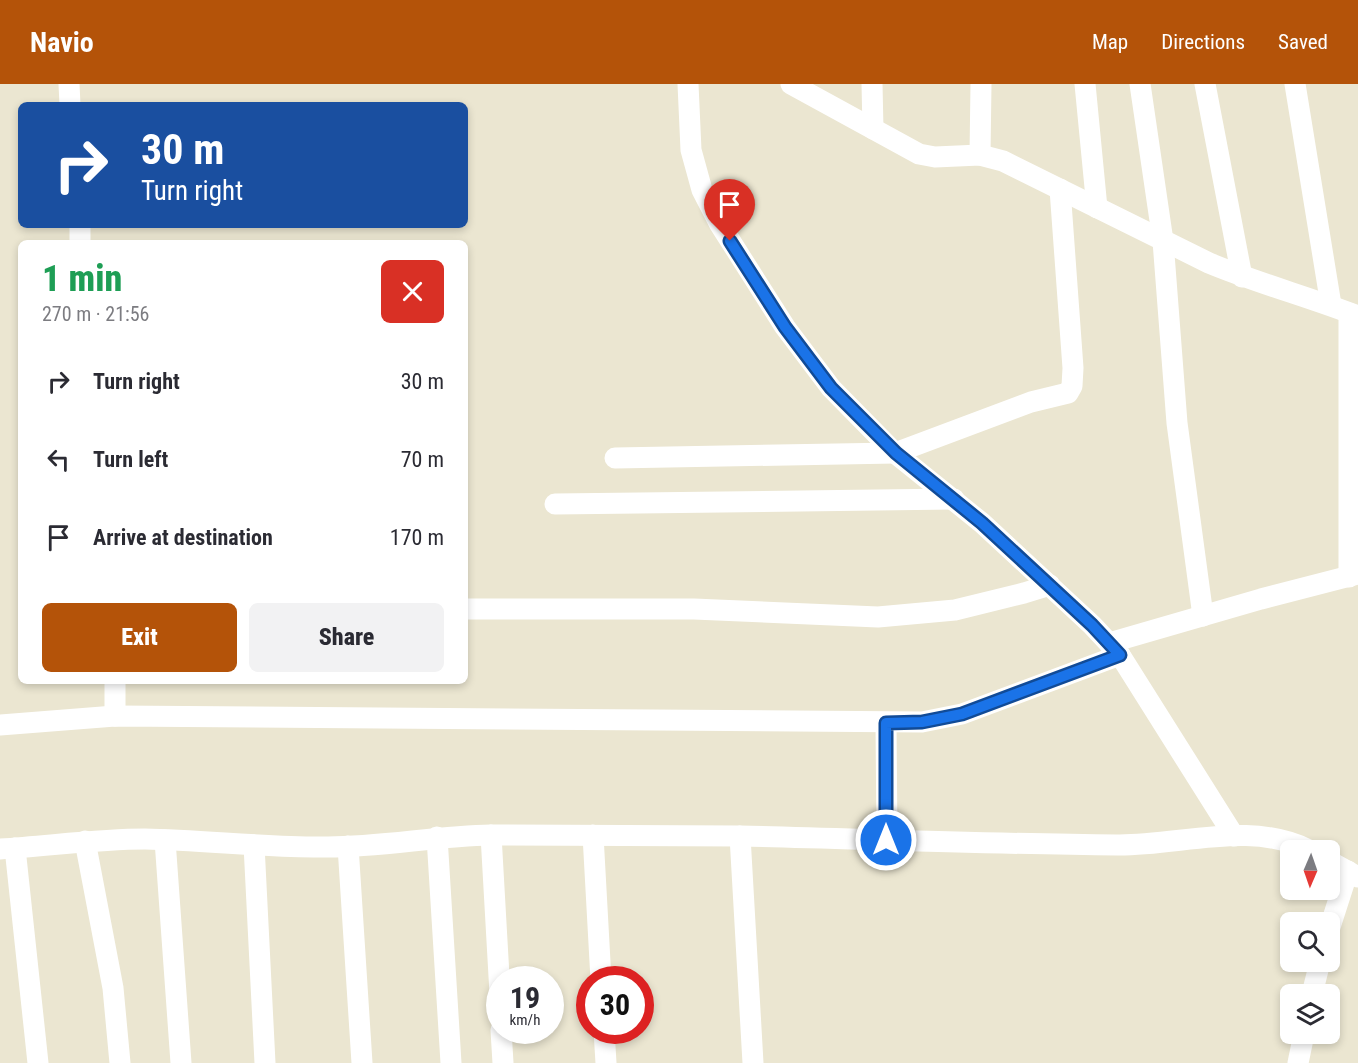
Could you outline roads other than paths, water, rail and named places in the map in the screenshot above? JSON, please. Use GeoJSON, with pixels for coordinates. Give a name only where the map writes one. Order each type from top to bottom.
{"type":"FeatureCollection","features":[{"type":"Feature","properties":{"kind":"street"},"geometry":{"type":"LineString","coordinates":[[69,84],[70,102]]}},
{"type":"Feature","properties":{"kind":"street"},"geometry":{"type":"LineString","coordinates":[[688,84],[691,150],[702,190],[719,224],[785,327],[831,388],[896,453],[954,499],[1050,585],[1114,649],[1234,836]]}},
{"type":"Feature","properties":{"kind":"street"},"geometry":{"type":"LineString","coordinates":[[790,84],[910,151],[925,156],[980,155],[1003,161],[1163,241],[1242,277],[1346,312]]}},
{"type":"Feature","properties":{"kind":"street"},"geometry":{"type":"LineString","coordinates":[[872,84],[873,129]]}},
{"type":"Feature","properties":{"kind":"street"},"geometry":{"type":"LineString","coordinates":[[980,155],[981,84]]}},
{"type":"Feature","properties":{"kind":"street"},"geometry":{"type":"LineString","coordinates":[[1085,84],[1097,208]]}},
{"type":"Feature","properties":{"kind":"street"},"geometry":{"type":"LineString","coordinates":[[1140,84],[1163,241],[1177,423],[1203,616]]}},
{"type":"Feature","properties":{"kind":"street"},"geometry":{"type":"LineString","coordinates":[[1205,84],[1242,277]]}},
{"type":"Feature","properties":{"kind":"street"},"geometry":{"type":"LineString","coordinates":[[0,725],[114,716],[922,722],[962,714],[1114,649],[1203,616],[1354,576],[1346,312],[1295,84]]}},
{"type":"Feature","properties":{"kind":"street"},"geometry":{"type":"LineString","coordinates":[[615,458],[896,453],[1031,402],[1068,393],[1071,390],[1073,368],[1060,189]]}},
{"type":"Feature","properties":{"kind":"street"},"geometry":{"type":"LineString","coordinates":[[555,504],[954,499]]}},
{"type":"Feature","properties":{"kind":"street"},"geometry":{"type":"LineString","coordinates":[[468,609],[694,609],[878,618],[955,610],[1050,585]]}},
{"type":"Feature","properties":{"kind":"street"},"geometry":{"type":"LineString","coordinates":[[114,716],[115,684]]}},
{"type":"Feature","properties":{"kind":"street"},"geometry":{"type":"LineString","coordinates":[[886,723],[886,840]]}},
{"type":"Feature","properties":{"kind":"street"},"geometry":{"type":"LineString","coordinates":[[38,1063],[8,848],[85,841],[165,840],[254,845],[348,846],[437,837],[491,835],[740,836],[1128,846],[1234,836],[1271,837],[1284,840]]}},
{"type":"Feature","properties":{"kind":"street"},"geometry":{"type":"LineString","coordinates":[[491,835],[498,966]]}},
{"type":"Feature","properties":{"kind":"street"},"geometry":{"type":"LineString","coordinates":[[593,835],[601,966]]}},
{"type":"Feature","properties":{"kind":"street"},"geometry":{"type":"LineString","coordinates":[[740,836],[753,1063]]}},
{"type":"Feature","properties":{"kind":"street"},"geometry":{"type":"LineString","coordinates":[[437,837],[451,1063]]}},
{"type":"Feature","properties":{"kind":"street"},"geometry":{"type":"LineString","coordinates":[[165,840],[182,1063]]}},
{"type":"Feature","properties":{"kind":"street"},"geometry":{"type":"LineString","coordinates":[[85,841],[112,988],[120,1063]]}},
{"type":"Feature","properties":{"kind":"street"},"geometry":{"type":"LineString","coordinates":[[254,845],[265,1063]]}},
{"type":"Feature","properties":{"kind":"street"},"geometry":{"type":"LineString","coordinates":[[348,846],[362,1063]]}},
{"type":"Feature","properties":{"kind":"street"},"geometry":{"type":"LineString","coordinates":[[1337,912],[1353,874]]}},
{"type":"Feature","properties":{"kind":"street"},"geometry":{"type":"LineString","coordinates":[[502,1044],[503,1063]]}},
{"type":"Feature","properties":{"kind":"street"},"geometry":{"type":"LineString","coordinates":[[605,1044],[606,1063]]}},
{"type":"Feature","properties":{"kind":"street"},"geometry":{"type":"LineString","coordinates":[[1298,1063],[1302,1044]]}}]}
